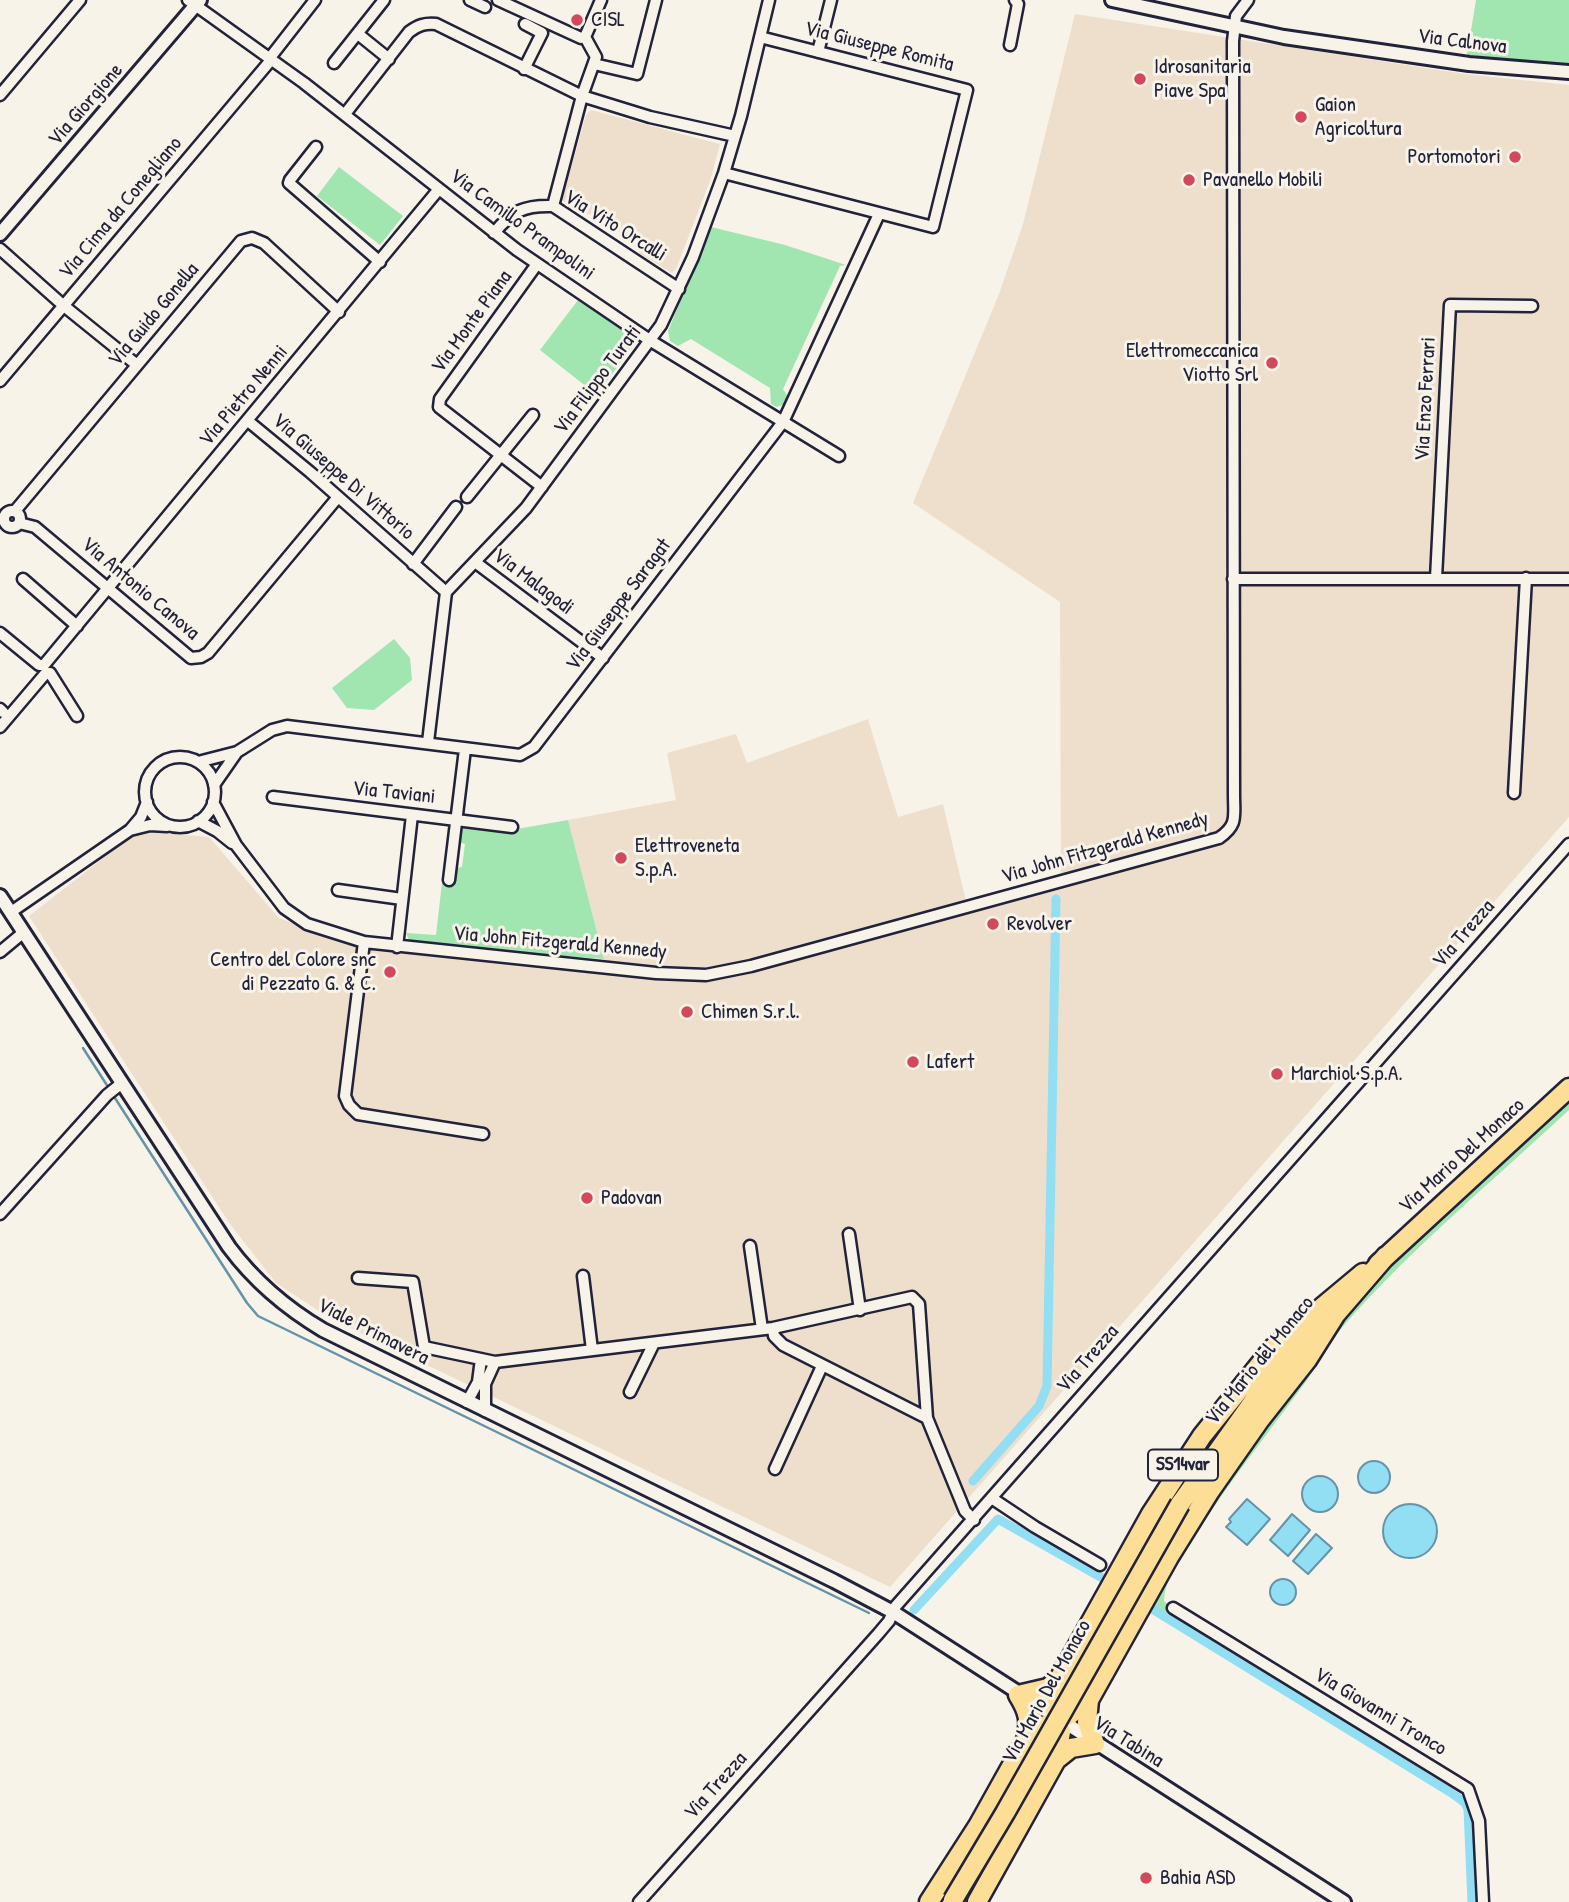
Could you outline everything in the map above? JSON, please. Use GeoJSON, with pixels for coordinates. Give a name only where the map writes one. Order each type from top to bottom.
{"type":"FeatureCollection","features":[{"type":"Feature","properties":{"kind":"highway","name":"Via Mario Del Monaco"},"geometry":{"type":"LineString","coordinates":[[1386,1256],[1569,1088]]}},
{"type":"Feature","properties":{"kind":"highway","name":"Via Mario del Monaco"},"geometry":{"type":"LineString","coordinates":[[1180,1504],[1270,1378],[1328,1312],[1386,1256]]}},
{"type":"Feature","properties":{"kind":"highway","name":"SS14var"},"geometry":{"type":"LineString","coordinates":[[977,1902],[1056,1760],[1061,1738],[1053,1704],[1059,1679],[1151,1514],[1202,1436],[1256,1366],[1290,1332],[1386,1256]]}},
{"type":"Feature","properties":{"kind":"highway","name":"SS14var"},"geometry":{"type":"LineString","coordinates":[[929,1902],[978,1826],[1026,1740],[1039,1728],[1072,1714],[1088,1700],[1197,1511],[1259,1421],[1307,1360],[1336,1314],[1386,1256]]}},
{"type":"Feature","properties":{"kind":"highway","name":"Via Mario Del Monaco"},"geometry":{"type":"LineString","coordinates":[[953,1901],[1180,1504]]}},
{"type":"Feature","properties":{"kind":"highway"},"geometry":{"type":"LineString","coordinates":[[1026,1740],[1029,1728],[1028,1712],[1018,1695],[1048,1688],[1059,1679]]}},
{"type":"Feature","properties":{"kind":"highway"},"geometry":{"type":"LineString","coordinates":[[1056,1760],[1071,1748],[1095,1744],[1087,1722],[1088,1700]]}},
{"type":"Feature","properties":{"kind":"main road","name":"Via Calnova"},"geometry":{"type":"LineString","coordinates":[[1112,0],[1181,9],[1327,44],[1350,45],[1469,64],[1569,72]]}},
{"type":"Feature","properties":{"kind":"main road","name":"Via Giorgione"},"geometry":{"type":"LineString","coordinates":[[0,234],[195,2]]}},
{"type":"Feature","properties":{"kind":"main road","name":"Via Calnova"},"geometry":{"type":"LineString","coordinates":[[1152,7],[1185,17],[1298,32],[1350,45]]}},
{"type":"Feature","properties":{"kind":"main road","name":"Viale Primavera"},"geometry":{"type":"LineString","coordinates":[[0,896],[120,1085],[229,1247],[256,1280],[284,1305],[323,1330],[893,1612]]}},
{"type":"Feature","properties":{"kind":"main road","name":"Via Tabina"},"geometry":{"type":"LineString","coordinates":[[893,1612],[1343,1902]]}},
{"type":"Feature","properties":{"kind":"street"},"geometry":{"type":"LineString","coordinates":[[0,95],[80,0]]}},
{"type":"Feature","properties":{"kind":"street","name":"Via Cima da Conegliano"},"geometry":{"type":"LineString","coordinates":[[0,381],[270,60],[315,0]]}},
{"type":"Feature","properties":{"kind":"street"},"geometry":{"type":"LineString","coordinates":[[334,63],[384,0]]}},
{"type":"Feature","properties":{"kind":"street"},"geometry":{"type":"LineString","coordinates":[[470,0],[485,7]]}},
{"type":"Feature","properties":{"kind":"street"},"geometry":{"type":"LineString","coordinates":[[498,0],[581,38],[585,37]]}},
{"type":"Feature","properties":{"kind":"street"},"geometry":{"type":"LineString","coordinates":[[552,206],[582,96],[595,60],[585,37],[601,0]]}},
{"type":"Feature","properties":{"kind":"street"},"geometry":{"type":"LineString","coordinates":[[595,60],[637,74],[656,0]]}},
{"type":"Feature","properties":{"kind":"street","name":"Via Filippo Turati"},"geometry":{"type":"LineString","coordinates":[[446,592],[520,514],[651,341],[679,289],[724,173],[760,37],[767,0]]}},
{"type":"Feature","properties":{"kind":"street"},"geometry":{"type":"LineString","coordinates":[[818,52],[831,0]]}},
{"type":"Feature","properties":{"kind":"street"},"geometry":{"type":"LineString","coordinates":[[1010,45],[1018,4],[1015,0]]}},
{"type":"Feature","properties":{"kind":"street"},"geometry":{"type":"LineString","coordinates":[[1235,24],[1238,10],[1248,0]]}},
{"type":"Feature","properties":{"kind":"street","name":"Via Camillo Prampolini"},"geometry":{"type":"LineString","coordinates":[[195,2],[345,114],[537,264],[651,341],[839,456]]}},
{"type":"Feature","properties":{"kind":"street"},"geometry":{"type":"LineString","coordinates":[[345,114],[409,32],[427,23],[436,24],[582,96],[650,117],[735,136]]}},
{"type":"Feature","properties":{"kind":"street"},"geometry":{"type":"LineString","coordinates":[[524,69],[542,33],[525,24]]}},
{"type":"Feature","properties":{"kind":"street","name":"Via John Fitzgerald Kennedy"},"geometry":{"type":"LineString","coordinates":[[213,802],[236,845],[284,908],[307,924],[364,942],[397,947],[644,972],[706,975],[751,967],[1219,838],[1229,831],[1234,824],[1235,24]]}},
{"type":"Feature","properties":{"kind":"street"},"geometry":{"type":"LineString","coordinates":[[358,34],[389,59]]}},
{"type":"Feature","properties":{"kind":"street","name":"Via Giuseppe Romita"},"geometry":{"type":"LineString","coordinates":[[724,173],[933,228],[967,90],[760,37]]}},
{"type":"Feature","properties":{"kind":"street"},"geometry":{"type":"LineString","coordinates":[[316,147],[289,183],[380,262]]}},
{"type":"Feature","properties":{"kind":"street","name":"Via Pietro Nenni"},"geometry":{"type":"LineString","coordinates":[[0,633],[39,665],[44,665],[439,189]]}},
{"type":"Feature","properties":{"kind":"street","name":"Via Vito Orcalli"},"geometry":{"type":"LineString","coordinates":[[494,233],[506,218],[518,211],[531,206],[552,206],[679,289]]}},
{"type":"Feature","properties":{"kind":"street","name":"Via Giuseppe Saragat"},"geometry":{"type":"LineString","coordinates":[[198,762],[237,752],[272,730],[287,726],[520,755],[534,747],[783,422],[879,214]]}},
{"type":"Feature","properties":{"kind":"street","name":"Via Guido Gonella"},"geometry":{"type":"LineString","coordinates":[[11,512],[241,241],[252,238],[264,243],[339,312]]}},
{"type":"Feature","properties":{"kind":"street"},"geometry":{"type":"LineString","coordinates":[[0,249],[64,306],[137,365]]}},
{"type":"Feature","properties":{"kind":"street","name":"Via Monte Piana"},"geometry":{"type":"LineString","coordinates":[[537,264],[440,399],[439,407],[542,487]]}},
{"type":"Feature","properties":{"kind":"street","name":"Via Enzo Ferrari"},"geometry":{"type":"LineString","coordinates":[[1436,578],[1450,305],[1532,306]]}},
{"type":"Feature","properties":{"kind":"street"},"geometry":{"type":"LineString","coordinates":[[467,497],[533,415]]}},
{"type":"Feature","properties":{"kind":"street","name":"Via Giuseppe Di Vittorio"},"geometry":{"type":"LineString","coordinates":[[248,421],[446,592]]}},
{"type":"Feature","properties":{"kind":"street","name":"Via Antonio Canova"},"geometry":{"type":"LineString","coordinates":[[19,523],[35,527],[191,657],[201,657],[208,653],[338,496]]}},
{"type":"Feature","properties":{"kind":"street"},"geometry":{"type":"LineString","coordinates":[[0,503],[20,515],[19,523],[4,528],[4,519],[11,512]]}},
{"type":"Feature","properties":{"kind":"street","name":"Via Giuseppe Di Vittorio"},"geometry":{"type":"LineString","coordinates":[[413,564],[456,506]]}},
{"type":"Feature","properties":{"kind":"street","name":"Via Malagodi"},"geometry":{"type":"LineString","coordinates":[[475,562],[603,658]]}},
{"type":"Feature","properties":{"kind":"street"},"geometry":{"type":"LineString","coordinates":[[1514,793],[1526,578]]}},
{"type":"Feature","properties":{"kind":"street"},"geometry":{"type":"LineString","coordinates":[[23,579],[77,626]]}},
{"type":"Feature","properties":{"kind":"street"},"geometry":{"type":"LineString","coordinates":[[1233,579],[1569,579]]}},
{"type":"Feature","properties":{"kind":"street"},"geometry":{"type":"LineString","coordinates":[[428,742],[446,592]]}},
{"type":"Feature","properties":{"kind":"street"},"geometry":{"type":"LineString","coordinates":[[0,727],[44,674],[50,673],[77,716]]}},
{"type":"Feature","properties":{"kind":"street"},"geometry":{"type":"LineString","coordinates":[[449,880],[465,749]]}},
{"type":"Feature","properties":{"kind":"street","name":"Via Giuseppe Saragat"},"geometry":{"type":"LineString","coordinates":[[214,785],[237,752]]}},
{"type":"Feature","properties":{"kind":"street"},"geometry":{"type":"LineString","coordinates":[[11,912],[130,830],[141,817],[147,802],[147,782],[157,766],[174,758],[188,758],[208,770],[214,785],[213,802],[208,813],[198,821],[187,826],[150,825],[130,830]]}},
{"type":"Feature","properties":{"kind":"street","name":"Via Taviani"},"geometry":{"type":"LineString","coordinates":[[273,797],[512,827]]}},
{"type":"Feature","properties":{"kind":"street"},"geometry":{"type":"LineString","coordinates":[[147,802],[159,819],[173,825]]}},
{"type":"Feature","properties":{"kind":"street"},"geometry":{"type":"LineString","coordinates":[[397,947],[412,815]]}},
{"type":"Feature","properties":{"kind":"street","name":"Via John Fitzgerald Kennedy"},"geometry":{"type":"LineString","coordinates":[[198,821],[236,845]]}},
{"type":"Feature","properties":{"kind":"street","name":"Via Trezza"},"geometry":{"type":"LineString","coordinates":[[639,1902],[1569,844]]}},
{"type":"Feature","properties":{"kind":"street"},"geometry":{"type":"LineString","coordinates":[[338,890],[402,899]]}},
{"type":"Feature","properties":{"kind":"street"},"geometry":{"type":"LineString","coordinates":[[0,952],[24,932]]}},
{"type":"Feature","properties":{"kind":"street"},"geometry":{"type":"LineString","coordinates":[[364,942],[345,1096],[349,1105],[358,1114],[483,1134]]}},
{"type":"Feature","properties":{"kind":"street"},"geometry":{"type":"LineString","coordinates":[[0,1214],[107,1095],[120,1085]]}},
{"type":"Feature","properties":{"kind":"street"},"geometry":{"type":"LineString","coordinates":[[849,1234],[860,1310]]}},
{"type":"Feature","properties":{"kind":"street"},"geometry":{"type":"LineString","coordinates":[[750,1246],[762,1329]]}},
{"type":"Feature","properties":{"kind":"street"},"geometry":{"type":"LineString","coordinates":[[583,1276],[592,1350]]}},
{"type":"Feature","properties":{"kind":"street"},"geometry":{"type":"LineString","coordinates":[[358,1278],[413,1282],[424,1347],[495,1362],[773,1328],[912,1297],[919,1304],[927,1418],[965,1511],[974,1520]]}},
{"type":"Feature","properties":{"kind":"street"},"geometry":{"type":"LineString","coordinates":[[773,1328],[774,1336],[783,1345],[927,1418]]}},
{"type":"Feature","properties":{"kind":"street"},"geometry":{"type":"LineString","coordinates":[[630,1392],[654,1343]]}},
{"type":"Feature","properties":{"kind":"street"},"geometry":{"type":"LineString","coordinates":[[467,1402],[478,1382],[481,1359]]}},
{"type":"Feature","properties":{"kind":"street"},"geometry":{"type":"LineString","coordinates":[[485,1411],[485,1384],[495,1362]]}},
{"type":"Feature","properties":{"kind":"street"},"geometry":{"type":"LineString","coordinates":[[775,1469],[822,1366]]}},
{"type":"Feature","properties":{"kind":"street"},"geometry":{"type":"LineString","coordinates":[[993,1499],[1100,1565]]}},
{"type":"Feature","properties":{"kind":"street","name":"Via Giovanni Tronco"},"geometry":{"type":"LineString","coordinates":[[1173,1608],[1468,1789],[1479,1821],[1483,1902]]}},
{"type":"Feature","properties":{"kind":"shaded area"},"geometry":{"type":"Polygon","coordinates":[[[1075,14],[1465,74],[1569,85],[1569,817],[890,1587],[333,1320],[276,1283],[230,1224],[29,916],[138,831],[209,837],[279,918],[362,949],[603,974],[604,959],[568,820],[676,800],[667,753],[736,734],[747,763],[868,719],[898,817],[943,804],[969,914],[1061,889],[1060,602],[913,503],[999,294],[1023,224],[1075,14]]]}},
{"type":"Feature","properties":{"kind":"shaded area"},"geometry":{"type":"Polygon","coordinates":[[[591,110],[720,144],[710,181],[676,269],[672,273],[639,253],[640,247],[637,243],[590,214],[582,215],[562,200],[586,115],[591,110]]]}},
{"type":"Feature","properties":{"kind":"green space"},"geometry":{"type":"Polygon","coordinates":[[[1476,0],[1569,0],[1569,65],[1467,55],[1476,0]]]}},
{"type":"Feature","properties":{"kind":"green space"},"geometry":{"type":"Polygon","coordinates":[[[339,167],[403,216],[380,245],[317,196],[339,167]]]}},
{"type":"Feature","properties":{"kind":"green space"},"geometry":{"type":"Polygon","coordinates":[[[711,227],[785,245],[846,265],[840,266],[783,389],[788,397],[785,404],[777,407],[771,404],[770,388],[691,339],[678,346],[670,341],[668,331],[711,227]]]}},
{"type":"Feature","properties":{"kind":"green space"},"geometry":{"type":"Polygon","coordinates":[[[578,300],[631,335],[635,342],[597,395],[540,350],[578,300]]]}},
{"type":"Feature","properties":{"kind":"green space"},"geometry":{"type":"Polygon","coordinates":[[[394,639],[410,658],[412,680],[374,710],[347,708],[332,688],[394,639]]]}},
{"type":"Feature","properties":{"kind":"green space"},"geometry":{"type":"Polygon","coordinates":[[[568,820],[604,959],[454,947],[409,940],[406,933],[436,935],[442,883],[451,884],[453,869],[462,867],[465,844],[458,842],[459,824],[511,830],[568,820]]]}},
{"type":"Feature","properties":{"kind":"green space"},"geometry":{"type":"Polygon","coordinates":[[[1569,1098],[1569,1110],[1427,1240],[1372,1295],[1330,1343],[1307,1380],[1238,1472],[1176,1563],[1164,1601],[1458,1784],[1474,1803],[1479,1902],[1474,1902],[1473,1827],[1467,1800],[1462,1792],[1148,1603],[1154,1589],[1328,1331],[1390,1263],[1569,1098]]]}},
{"type":"Feature","properties":{"kind":"water"},"geometry":{"type":"Polygon","coordinates":[[[1374,1461],[1386,1465],[1390,1477],[1386,1489],[1374,1493],[1362,1489],[1358,1477],[1362,1465],[1374,1461]]]}},
{"type":"Feature","properties":{"kind":"water"},"geometry":{"type":"Polygon","coordinates":[[[1320,1476],[1332,1482],[1338,1494],[1332,1506],[1320,1512],[1308,1506],[1302,1494],[1308,1482],[1320,1476]]]}},
{"type":"Feature","properties":{"kind":"water"},"geometry":{"type":"Polygon","coordinates":[[[1247,1499],[1270,1519],[1247,1545],[1226,1527],[1231,1522],[1229,1519],[1247,1499]]]}},
{"type":"Feature","properties":{"kind":"water"},"geometry":{"type":"Polygon","coordinates":[[[1410,1504],[1429,1512],[1437,1531],[1429,1550],[1410,1558],[1391,1550],[1383,1531],[1391,1512],[1410,1504]]]}},
{"type":"Feature","properties":{"kind":"water"},"geometry":{"type":"Polygon","coordinates":[[[1292,1514],[1310,1530],[1288,1556],[1270,1540],[1292,1514]]]}},
{"type":"Feature","properties":{"kind":"water"},"geometry":{"type":"Polygon","coordinates":[[[1316,1534],[1332,1548],[1308,1574],[1293,1561],[1316,1534]]]}},
{"type":"Feature","properties":{"kind":"water"},"geometry":{"type":"Polygon","coordinates":[[[1283,1579],[1292,1583],[1296,1592],[1292,1601],[1283,1605],[1274,1601],[1270,1592],[1274,1583],[1283,1579]]]}},
{"type":"Feature","properties":{"kind":"waterway"},"geometry":{"type":"LineString","coordinates":[[973,1481],[1039,1406],[1047,1386],[1056,899]]}},
{"type":"Feature","properties":{"kind":"waterway"},"geometry":{"type":"LineString","coordinates":[[83,1048],[110,1090]]}},
{"type":"Feature","properties":{"kind":"waterway"},"geometry":{"type":"LineString","coordinates":[[113,1095],[258,1316],[869,1613]]}},
{"type":"Feature","properties":{"kind":"waterway"},"geometry":{"type":"LineString","coordinates":[[914,1610],[998,1519],[1104,1579]]}},
{"type":"Feature","properties":{"kind":"waterway"},"geometry":{"type":"LineString","coordinates":[[1152,1609],[1465,1803],[1468,1809],[1472,1902]]}},
{"type":"Feature","properties":{"kind":"place","name":"CISL"},"geometry":{"type":"Point","coordinates":[577,20]}},
{"type":"Feature","properties":{"kind":"place","name":"Idrosanitaria Piave Spa"},"geometry":{"type":"Point","coordinates":[1140,79]}},
{"type":"Feature","properties":{"kind":"place","name":"Gaion Agricoltura"},"geometry":{"type":"Point","coordinates":[1301,117]}},
{"type":"Feature","properties":{"kind":"place","name":"Portomotori"},"geometry":{"type":"Point","coordinates":[1515,157]}},
{"type":"Feature","properties":{"kind":"place","name":"Pavanello Mobili"},"geometry":{"type":"Point","coordinates":[1189,180]}},
{"type":"Feature","properties":{"kind":"place","name":"Elettromeccanica Viotto Srl"},"geometry":{"type":"Point","coordinates":[1272,363]}},
{"type":"Feature","properties":{"kind":"place","name":"Elettroveneta S.p.A."},"geometry":{"type":"Point","coordinates":[621,858]}},
{"type":"Feature","properties":{"kind":"place","name":"Revolver"},"geometry":{"type":"Point","coordinates":[993,924]}},
{"type":"Feature","properties":{"kind":"place","name":"Centro del Colore snc di Pezzato G. & C."},"geometry":{"type":"Point","coordinates":[390,972]}},
{"type":"Feature","properties":{"kind":"place","name":"Chimen S.r.l."},"geometry":{"type":"Point","coordinates":[687,1012]}},
{"type":"Feature","properties":{"kind":"place","name":"Lafert"},"geometry":{"type":"Point","coordinates":[913,1062]}},
{"type":"Feature","properties":{"kind":"place","name":"Marchiol S.p.A."},"geometry":{"type":"Point","coordinates":[1277,1074]}},
{"type":"Feature","properties":{"kind":"place","name":"Padovan"},"geometry":{"type":"Point","coordinates":[587,1198]}},
{"type":"Feature","properties":{"kind":"place","name":"Bahia ASD"},"geometry":{"type":"Point","coordinates":[1146,1878]}}]}
